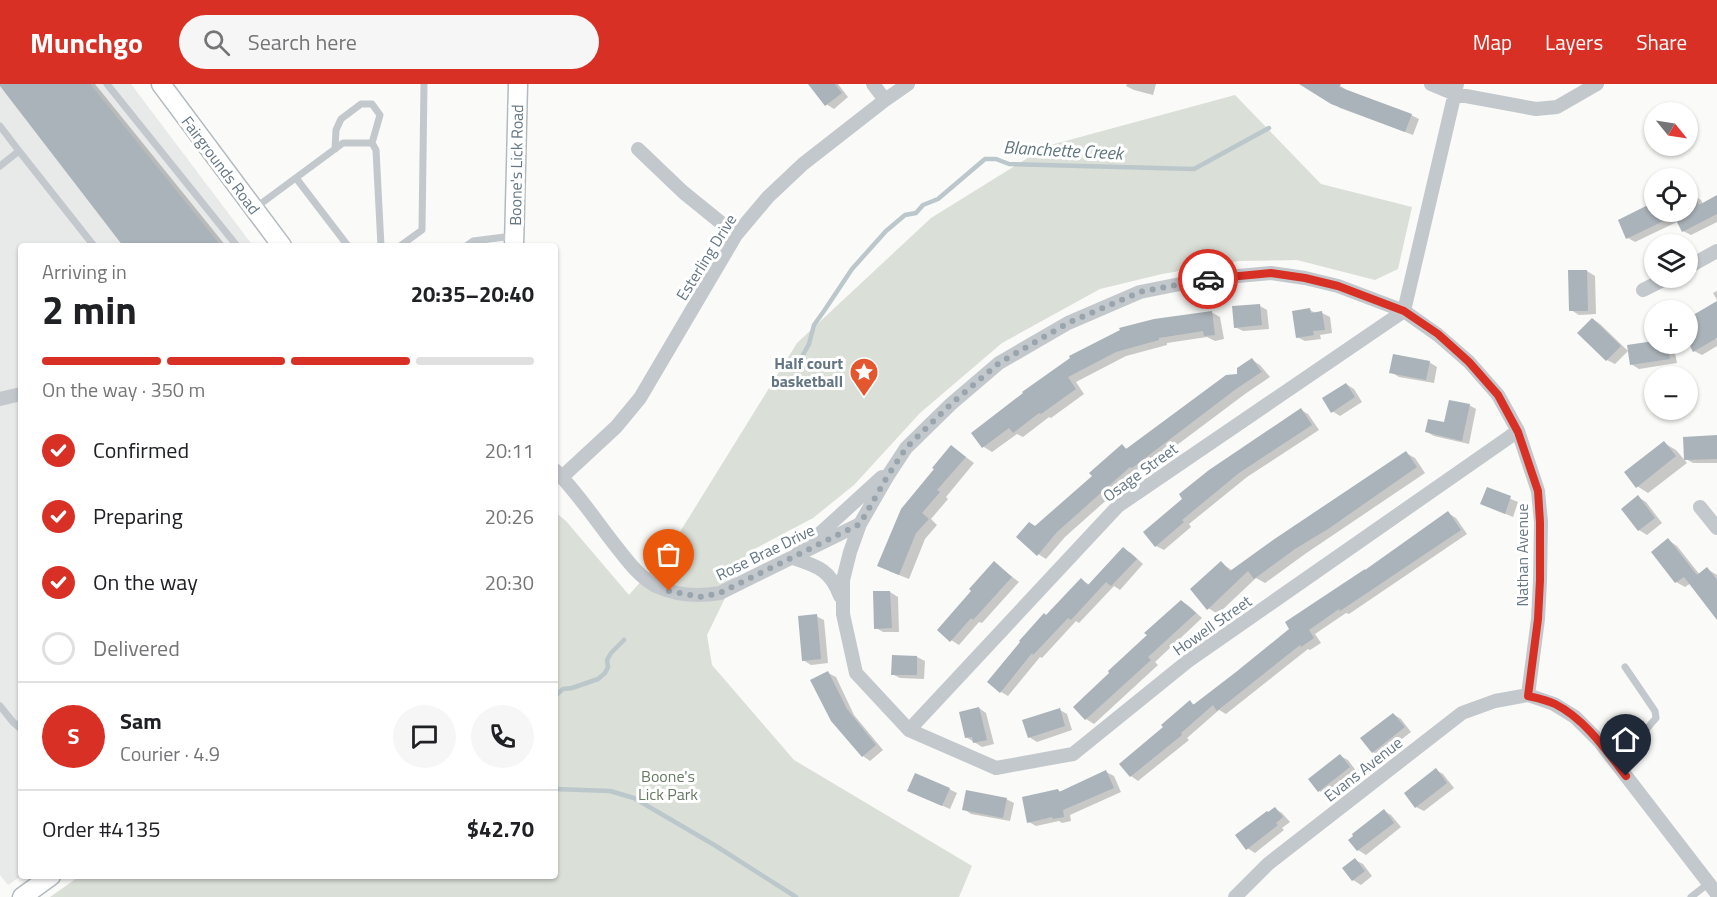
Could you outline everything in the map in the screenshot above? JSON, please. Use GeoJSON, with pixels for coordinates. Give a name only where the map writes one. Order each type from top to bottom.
{"type":"FeatureCollection","features":[{"type":"Feature","properties":{"kind":"street","name":"Fairgrounds Road"},"geometry":{"type":"LineString","coordinates":[[160,84],[254,209],[274,243]]}},
{"type":"Feature","properties":{"kind":"street","name":"Boone's Lick Road"},"geometry":{"type":"LineString","coordinates":[[514,241],[518,84]]}},
{"type":"Feature","properties":{"kind":"street"},"geometry":{"type":"LineString","coordinates":[[873,84],[885,100]]}},
{"type":"Feature","properties":{"kind":"street","name":"Esterling Drive"},"geometry":{"type":"LineString","coordinates":[[558,473],[616,427],[640,398],[736,235],[768,197],[803,164],[908,84]]}},
{"type":"Feature","properties":{"kind":"street"},"geometry":{"type":"LineString","coordinates":[[1431,84],[1536,109],[1557,107],[1597,84]]}},
{"type":"Feature","properties":{"kind":"street"},"geometry":{"type":"LineString","coordinates":[[1404,311],[1456,89]]}},
{"type":"Feature","properties":{"kind":"street"},"geometry":{"type":"LineString","coordinates":[[638,149],[683,192],[736,235]]}},
{"type":"Feature","properties":{"kind":"street"},"geometry":{"type":"LineString","coordinates":[[1698,261],[1717,251]]}},
{"type":"Feature","properties":{"kind":"street","name":"Nathan Avenue"},"geometry":{"type":"LineString","coordinates":[[893,468],[906,448],[951,404],[999,363],[1068,323],[1140,292],[1205,279],[1271,273],[1338,286],[1404,311],[1438,334],[1469,362],[1498,395],[1518,432],[1538,491],[1540,522],[1538,609],[1528,696]]}},
{"type":"Feature","properties":{"kind":"street"},"geometry":{"type":"LineString","coordinates":[[1643,290],[1647,288]]}},
{"type":"Feature","properties":{"kind":"street","name":"Osage Street"},"geometry":{"type":"LineString","coordinates":[[909,730],[1118,506],[1404,311]]}},
{"type":"Feature","properties":{"kind":"street"},"geometry":{"type":"LineString","coordinates":[[0,399],[18,395]]}},
{"type":"Feature","properties":{"kind":"street","name":"Howell Street"},"geometry":{"type":"LineString","coordinates":[[909,730],[996,768],[1073,754],[1188,661],[1518,432]]}},
{"type":"Feature","properties":{"kind":"street"},"geometry":{"type":"LineString","coordinates":[[893,468],[860,524],[850,552],[843,580],[843,614],[856,674],[909,730]]}},
{"type":"Feature","properties":{"kind":"street"},"geometry":{"type":"LineString","coordinates":[[793,558],[893,468]]}},
{"type":"Feature","properties":{"kind":"street","name":"Rose Brae Drive"},"geometry":{"type":"LineString","coordinates":[[558,473],[632,566],[653,585],[669,591],[700,597],[720,593],[860,524]]}},
{"type":"Feature","properties":{"kind":"street"},"geometry":{"type":"LineString","coordinates":[[1700,507],[1717,528]]}},
{"type":"Feature","properties":{"kind":"street"},"geometry":{"type":"LineString","coordinates":[[793,558],[813,564],[825,571],[833,580],[843,603]]}},
{"type":"Feature","properties":{"kind":"street"},"geometry":{"type":"LineString","coordinates":[[1528,696],[1554,704],[1575,717],[1600,742],[1714,889]]}},
{"type":"Feature","properties":{"kind":"street","name":"Evans Avenue"},"geometry":{"type":"LineString","coordinates":[[1235,897],[1268,864],[1462,713],[1495,701],[1528,696]]}},
{"type":"Feature","properties":{"kind":"street"},"geometry":{"type":"LineString","coordinates":[[22,897],[47,879]]}},
{"type":"Feature","properties":{"kind":"lane"},"geometry":{"type":"LineString","coordinates":[[107,84],[235,243]]}},
{"type":"Feature","properties":{"kind":"lane"},"geometry":{"type":"LineString","coordinates":[[404,243],[422,230],[424,84]]}},
{"type":"Feature","properties":{"kind":"lane"},"geometry":{"type":"LineString","coordinates":[[335,149],[336,130],[341,119],[362,104],[372,104],[380,115],[372,143],[376,150],[381,243]]}},
{"type":"Feature","properties":{"kind":"lane"},"geometry":{"type":"LineString","coordinates":[[0,126],[92,243]]}},
{"type":"Feature","properties":{"kind":"lane"},"geometry":{"type":"LineString","coordinates":[[254,209],[343,143],[372,143]]}},
{"type":"Feature","properties":{"kind":"lane"},"geometry":{"type":"LineString","coordinates":[[0,166],[19,151]]}},
{"type":"Feature","properties":{"kind":"lane"},"geometry":{"type":"LineString","coordinates":[[296,177],[346,243]]}},
{"type":"Feature","properties":{"kind":"lane"},"geometry":{"type":"LineString","coordinates":[[470,243],[473,241],[514,241]]}},
{"type":"Feature","properties":{"kind":"lane"},"geometry":{"type":"LineString","coordinates":[[1613,759],[1637,740],[1656,718],[1655,711],[1625,667]]}},
{"type":"Feature","properties":{"kind":"lane"},"geometry":{"type":"LineString","coordinates":[[0,706],[18,726]]}},
{"type":"Feature","properties":{"kind":"lane"},"geometry":{"type":"LineString","coordinates":[[1691,897],[1714,889]]}},
{"type":"Feature","properties":{"kind":"shaded area"},"geometry":{"type":"Polygon","coordinates":[[[0,84],[131,84],[251,243],[18,243],[18,878],[8,885],[0,875],[0,84]]]}},
{"type":"Feature","properties":{"kind":"green space","name":"Boone's Lick Park"},"geometry":{"type":"Polygon","coordinates":[[[1235,95],[1321,184],[1412,207],[1398,269],[1375,280],[1297,260],[1239,261],[1162,274],[1100,289],[1002,343],[920,413],[854,485],[813,518],[747,553],[707,635],[712,665],[794,760],[972,866],[959,897],[50,897],[76,879],[558,879],[558,514],[629,595],[670,548],[797,343],[931,218],[1047,146],[1235,95]]]}},
{"type":"Feature","properties":{"kind":"building"},"geometry":{"type":"Polygon","coordinates":[[[0,84],[90,84],[219,243],[121,243],[0,84]]]}},
{"type":"Feature","properties":{"kind":"building"},"geometry":{"type":"Polygon","coordinates":[[[808,84],[835,84],[842,93],[825,106],[808,84]]]}},
{"type":"Feature","properties":{"kind":"building"},"geometry":{"type":"Polygon","coordinates":[[[1299,84],[1341,84],[1339,87],[1412,114],[1405,132],[1331,104],[1299,84]]]}},
{"type":"Feature","properties":{"kind":"building"},"geometry":{"type":"Polygon","coordinates":[[[1717,195],[1717,214],[1682,232],[1677,222],[1698,222],[1698,203],[1699,205],[1717,195]]]}},
{"type":"Feature","properties":{"kind":"building"},"geometry":{"type":"Polygon","coordinates":[[[1644,207],[1644,222],[1661,222],[1626,239],[1618,220],[1644,207]]]}},
{"type":"Feature","properties":{"kind":"building"},"geometry":{"type":"Polygon","coordinates":[[[1568,270],[1587,270],[1588,311],[1569,311],[1568,270]]]}},
{"type":"Feature","properties":{"kind":"building"},"geometry":{"type":"Polygon","coordinates":[[[1717,301],[1717,338],[1698,349],[1698,312],[1717,301]]]}},
{"type":"Feature","properties":{"kind":"building"},"geometry":{"type":"Polygon","coordinates":[[[1260,304],[1262,325],[1234,328],[1232,306],[1260,304]]]}},
{"type":"Feature","properties":{"kind":"building"},"geometry":{"type":"Polygon","coordinates":[[[1310,308],[1311,313],[1322,311],[1325,330],[1313,331],[1314,335],[1296,338],[1292,311],[1310,308]]]}},
{"type":"Feature","properties":{"kind":"building"},"geometry":{"type":"Polygon","coordinates":[[[1212,311],[1215,335],[1204,336],[1203,331],[1159,338],[1159,340],[1116,352],[1068,377],[1076,389],[1013,433],[1009,428],[982,448],[971,433],[1022,392],[1070,358],[1069,356],[1120,330],[1119,328],[1154,319],[1212,311]]]}},
{"type":"Feature","properties":{"kind":"building"},"geometry":{"type":"Polygon","coordinates":[[[1592,318],[1621,346],[1606,361],[1577,333],[1592,318]]]}},
{"type":"Feature","properties":{"kind":"building"},"geometry":{"type":"Polygon","coordinates":[[[1644,342],[1644,354],[1669,354],[1670,359],[1630,365],[1627,345],[1644,342]]]}},
{"type":"Feature","properties":{"kind":"building"},"geometry":{"type":"Polygon","coordinates":[[[1393,354],[1430,361],[1426,380],[1389,373],[1393,354]]]}},
{"type":"Feature","properties":{"kind":"building"},"geometry":{"type":"Polygon","coordinates":[[[1252,358],[1263,371],[1132,468],[1130,467],[1057,532],[1037,556],[1016,537],[1029,522],[1035,526],[1092,476],[1089,473],[1122,444],[1126,449],[1226,375],[1237,374],[1237,368],[1252,358]]]}},
{"type":"Feature","properties":{"kind":"building"},"geometry":{"type":"Polygon","coordinates":[[[1346,383],[1355,397],[1331,413],[1322,398],[1346,383]]]}},
{"type":"Feature","properties":{"kind":"building"},"geometry":{"type":"Polygon","coordinates":[[[1449,400],[1470,404],[1462,441],[1425,432],[1428,419],[1444,422],[1449,400]]]}},
{"type":"Feature","properties":{"kind":"building"},"geometry":{"type":"Polygon","coordinates":[[[1301,408],[1312,425],[1239,473],[1182,520],[1184,522],[1155,547],[1143,532],[1182,499],[1179,494],[1209,470],[1301,408]]]}},
{"type":"Feature","properties":{"kind":"building"},"geometry":{"type":"Polygon","coordinates":[[[1717,435],[1717,459],[1684,460],[1683,437],[1717,435]]]}},
{"type":"Feature","properties":{"kind":"building"},"geometry":{"type":"Polygon","coordinates":[[[1664,441],[1676,456],[1636,488],[1624,472],[1664,441]]]}},
{"type":"Feature","properties":{"kind":"building"},"geometry":{"type":"Polygon","coordinates":[[[951,445],[966,457],[937,490],[940,492],[922,513],[929,519],[916,533],[899,575],[877,566],[901,509],[951,445]]]}},
{"type":"Feature","properties":{"kind":"building"},"geometry":{"type":"Polygon","coordinates":[[[1406,451],[1417,467],[1254,579],[1248,571],[1207,610],[1190,589],[1221,561],[1230,571],[1406,451]]]}},
{"type":"Feature","properties":{"kind":"building"},"geometry":{"type":"Polygon","coordinates":[[[1487,487],[1511,496],[1505,514],[1480,504],[1487,487]]]}},
{"type":"Feature","properties":{"kind":"building"},"geometry":{"type":"Polygon","coordinates":[[[1638,495],[1655,518],[1638,531],[1621,509],[1638,495]]]}},
{"type":"Feature","properties":{"kind":"building"},"geometry":{"type":"Polygon","coordinates":[[[1448,511],[1461,530],[1309,630],[1314,638],[1301,647],[1300,645],[1217,711],[1213,705],[1181,733],[1182,735],[1130,777],[1119,764],[1163,727],[1161,725],[1190,700],[1193,705],[1289,629],[1285,622],[1365,570],[1448,511]]]}},
{"type":"Feature","properties":{"kind":"building"},"geometry":{"type":"Polygon","coordinates":[[[1668,538],[1697,575],[1707,567],[1717,580],[1717,620],[1684,577],[1675,583],[1651,552],[1668,538]]]}},
{"type":"Feature","properties":{"kind":"building"},"geometry":{"type":"Polygon","coordinates":[[[1123,547],[1137,559],[1111,586],[1106,582],[1071,620],[1068,618],[1033,655],[1032,653],[1000,693],[987,682],[1044,613],[1046,615],[1081,578],[1088,585],[1123,547]]]}},
{"type":"Feature","properties":{"kind":"building"},"geometry":{"type":"Polygon","coordinates":[[[994,561],[1012,577],[950,642],[937,630],[994,561]]]}},
{"type":"Feature","properties":{"kind":"building"},"geometry":{"type":"Polygon","coordinates":[[[873,591],[890,591],[892,628],[874,629],[873,591]]]}},
{"type":"Feature","properties":{"kind":"building"},"geometry":{"type":"Polygon","coordinates":[[[1181,600],[1196,613],[1148,657],[1151,660],[1085,720],[1073,707],[1147,635],[1144,633],[1181,600]]]}},
{"type":"Feature","properties":{"kind":"building"},"geometry":{"type":"Polygon","coordinates":[[[817,614],[821,659],[802,661],[798,616],[817,614]]]}},
{"type":"Feature","properties":{"kind":"building"},"geometry":{"type":"Polygon","coordinates":[[[892,655],[917,656],[917,675],[891,675],[892,655]]]}},
{"type":"Feature","properties":{"kind":"building"},"geometry":{"type":"Polygon","coordinates":[[[828,671],[847,709],[876,745],[862,757],[831,721],[810,680],[828,671]]]}},
{"type":"Feature","properties":{"kind":"building"},"geometry":{"type":"Polygon","coordinates":[[[979,707],[987,740],[973,743],[972,737],[965,738],[959,712],[979,707]]]}},
{"type":"Feature","properties":{"kind":"building"},"geometry":{"type":"Polygon","coordinates":[[[1060,708],[1065,726],[1028,738],[1022,720],[1060,708]]]}},
{"type":"Feature","properties":{"kind":"building"},"geometry":{"type":"Polygon","coordinates":[[[1393,713],[1405,727],[1372,753],[1360,738],[1393,713]]]}},
{"type":"Feature","properties":{"kind":"building"},"geometry":{"type":"Polygon","coordinates":[[[1340,754],[1350,767],[1318,792],[1308,779],[1340,754]]]}},
{"type":"Feature","properties":{"kind":"building"},"geometry":{"type":"Polygon","coordinates":[[[1436,768],[1447,783],[1415,808],[1404,793],[1436,768]]]}},
{"type":"Feature","properties":{"kind":"building"},"geometry":{"type":"Polygon","coordinates":[[[1106,770],[1114,788],[1063,810],[1064,817],[1053,819],[1052,817],[1027,823],[1022,797],[1058,789],[1059,792],[1106,770]]]}},
{"type":"Feature","properties":{"kind":"building"},"geometry":{"type":"Polygon","coordinates":[[[915,773],[950,788],[942,806],[907,791],[915,773]]]}},
{"type":"Feature","properties":{"kind":"building"},"geometry":{"type":"Polygon","coordinates":[[[966,790],[1007,798],[1003,818],[962,810],[966,790]]]}},
{"type":"Feature","properties":{"kind":"building"},"geometry":{"type":"Polygon","coordinates":[[[1275,807],[1283,817],[1276,823],[1278,825],[1246,850],[1235,835],[1275,807]]]}},
{"type":"Feature","properties":{"kind":"building"},"geometry":{"type":"Polygon","coordinates":[[[1384,809],[1394,823],[1357,851],[1348,840],[1353,836],[1352,834],[1384,809]]]}},
{"type":"Feature","properties":{"kind":"building"},"geometry":{"type":"Polygon","coordinates":[[[1355,858],[1365,871],[1352,881],[1342,868],[1355,858]]]}},
{"type":"Feature","properties":{"kind":"waterway","name":"Blanchette Creek"},"geometry":{"type":"LineString","coordinates":[[798,364],[809,344],[814,325],[852,269],[886,231],[905,215],[916,213],[923,205],[938,199],[985,159],[996,159],[1009,164],[1194,169],[1269,128]]}},
{"type":"Feature","properties":{"kind":"waterway","name":"Blanchette Creek"},"geometry":{"type":"LineString","coordinates":[[558,693],[563,689],[598,679],[605,673],[608,667],[607,660],[611,653],[624,640]]}},
{"type":"Feature","properties":{"kind":"waterway"},"geometry":{"type":"LineString","coordinates":[[558,789],[610,791],[634,798],[716,846],[796,897]]}},
{"type":"Feature","properties":{"kind":"way so far"},"geometry":{"type":"LineString","coordinates":[[669,591],[700,597],[720,593],[860,524],[906,448],[951,404],[999,363],[1068,323],[1140,292],[1208,279]]}},
{"type":"Feature","properties":{"kind":"place","name":"Half court basketball"},"geometry":{"type":"Point","coordinates":[864,398]}},
{"type":"Feature","properties":{"kind":"route"},"geometry":{"type":"LineString","coordinates":[[1208,279],[1271,273],[1305,278],[1338,286],[1404,311],[1438,334],[1469,362],[1498,395],[1518,432],[1538,491],[1540,580],[1538,619],[1528,696],[1554,704],[1575,717],[1600,742],[1626,776]]}}]}
